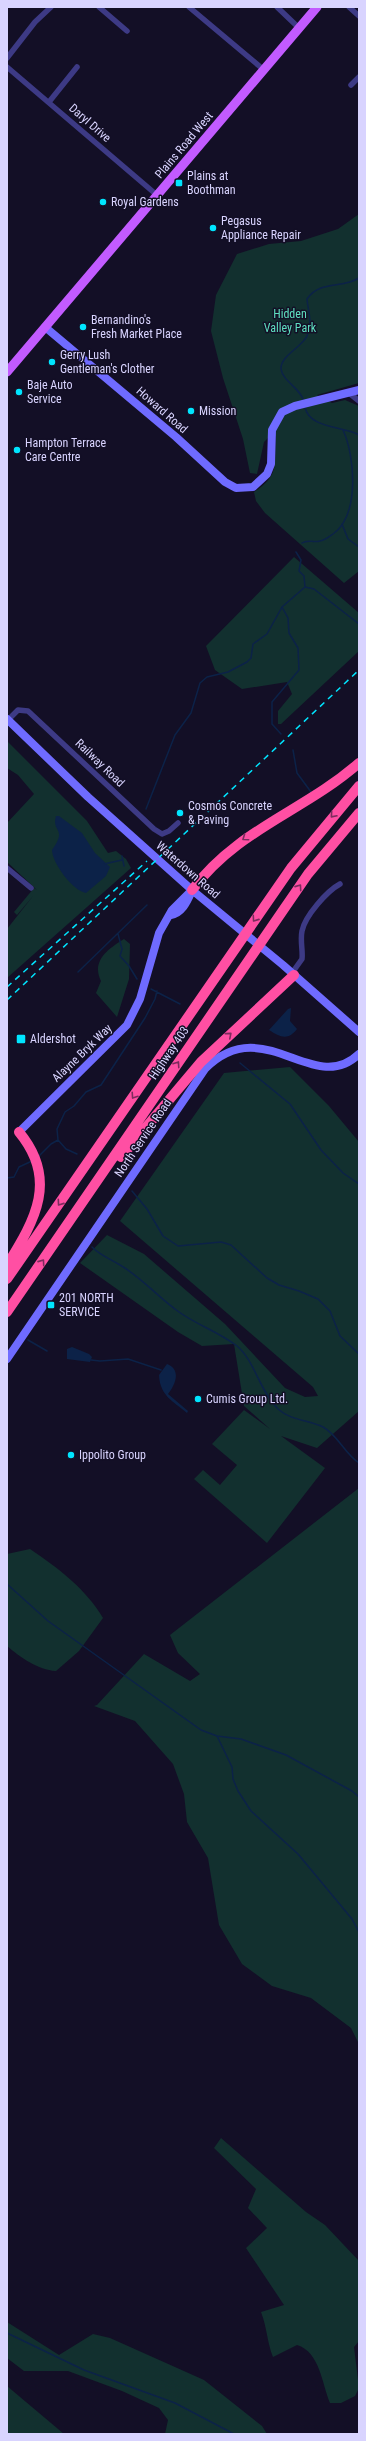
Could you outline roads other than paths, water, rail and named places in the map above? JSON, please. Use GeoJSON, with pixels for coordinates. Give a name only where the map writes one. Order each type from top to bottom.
{"type":"FeatureCollection","features":[{"type":"Feature","properties":{"kind":"highway"},"geometry":{"type":"LineString","coordinates":[[192,890],[212,866],[234,846],[343,777],[359,763]]}},
{"type":"Feature","properties":{"kind":"highway","name":"Highway 403"},"geometry":{"type":"LineString","coordinates":[[7,1279],[283,880],[325,825],[359,786]]}},
{"type":"Feature","properties":{"kind":"highway","name":"Highway 403"},"geometry":{"type":"LineString","coordinates":[[7,1312],[308,874],[359,813]]}},
{"type":"Feature","properties":{"kind":"highway"},"geometry":{"type":"LineString","coordinates":[[85,1200],[201,1062],[293,974]]}},
{"type":"Feature","properties":{"kind":"highway"},"geometry":{"type":"LineString","coordinates":[[7,1265],[34,1217],[40,1197],[41,1175],[36,1159],[19,1132]]}},
{"type":"Feature","properties":{"kind":"main road","name":"Plains Road West"},"geometry":{"type":"LineString","coordinates":[[7,372],[317,7]]}},
{"type":"Feature","properties":{"kind":"street"},"geometry":{"type":"LineString","coordinates":[[7,58],[35,22],[51,7]]}},
{"type":"Feature","properties":{"kind":"street"},"geometry":{"type":"LineString","coordinates":[[99,7],[127,30]]}},
{"type":"Feature","properties":{"kind":"street"},"geometry":{"type":"LineString","coordinates":[[189,7],[264,70]]}},
{"type":"Feature","properties":{"kind":"street"},"geometry":{"type":"LineString","coordinates":[[277,7],[299,28]]}},
{"type":"Feature","properties":{"kind":"street"},"geometry":{"type":"LineString","coordinates":[[349,7],[359,16]]}},
{"type":"Feature","properties":{"kind":"street","name":"Daryl Drive"},"geometry":{"type":"LineString","coordinates":[[7,67],[158,196]]}},
{"type":"Feature","properties":{"kind":"street"},"geometry":{"type":"LineString","coordinates":[[49,102],[77,67]]}},
{"type":"Feature","properties":{"kind":"street"},"geometry":{"type":"LineString","coordinates":[[351,85],[359,77]]}},
{"type":"Feature","properties":{"kind":"street","name":"Howard Road"},"geometry":{"type":"LineString","coordinates":[[45,327],[176,437],[225,482],[236,488],[247,489],[264,479],[269,469],[274,424],[282,412],[295,406],[349,393]]}},
{"type":"Feature","properties":{"kind":"street"},"geometry":{"type":"LineString","coordinates":[[349,393],[359,390]]}},
{"type":"Feature","properties":{"kind":"street"},"geometry":{"type":"LineString","coordinates":[[349,393],[359,401]]}},
{"type":"Feature","properties":{"kind":"street","name":"Railway Road"},"geometry":{"type":"LineString","coordinates":[[7,720],[18,710],[28,711],[154,829],[162,834],[170,831],[178,823]]}},
{"type":"Feature","properties":{"kind":"street","name":"Waterdown Road"},"geometry":{"type":"LineString","coordinates":[[7,720],[143,847],[359,1032]]}},
{"type":"Feature","properties":{"kind":"street"},"geometry":{"type":"LineString","coordinates":[[7,868],[31,888]]}},
{"type":"Feature","properties":{"kind":"street"},"geometry":{"type":"LineString","coordinates":[[293,974],[302,959],[301,941],[304,925],[327,892],[340,884]]}},
{"type":"Feature","properties":{"kind":"street","name":"Alayne Bryk Way"},"geometry":{"type":"LineString","coordinates":[[19,1132],[121,1032],[130,1020],[140,999],[156,938],[177,904],[192,890]]}},
{"type":"Feature","properties":{"kind":"street","name":"North Service Road"},"geometry":{"type":"LineString","coordinates":[[7,1359],[204,1069],[213,1060],[228,1051],[248,1046],[271,1050],[313,1065],[328,1067],[344,1064],[359,1054]]}},
{"type":"Feature","properties":{"kind":"water"},"geometry":{"type":"Polygon","coordinates":[[[56,816],[59,816],[82,833],[95,853],[110,867],[106,876],[86,893],[75,887],[64,876],[55,862],[52,850],[59,837],[55,821],[56,816]]]}},
{"type":"Feature","properties":{"kind":"water"},"geometry":{"type":"Polygon","coordinates":[[[291,1008],[290,1021],[297,1029],[294,1033],[284,1037],[269,1030],[288,1009],[291,1008]]]}},
{"type":"Feature","properties":{"kind":"water"},"geometry":{"type":"Polygon","coordinates":[[[72,1347],[89,1354],[92,1357],[90,1362],[67,1359],[67,1349],[72,1347]]]}},
{"type":"Feature","properties":{"kind":"water"},"geometry":{"type":"Polygon","coordinates":[[[167,1364],[172,1367],[176,1374],[175,1382],[168,1394],[188,1411],[187,1413],[168,1397],[162,1388],[159,1375],[167,1364]]]}},
{"type":"Feature","properties":{"kind":"waterway"},"geometry":{"type":"LineString","coordinates":[[304,402],[299,393],[282,374],[281,369],[284,360],[301,344],[309,331],[310,322],[307,299],[318,289],[346,283],[359,278]]}},
{"type":"Feature","properties":{"kind":"waterway"},"geometry":{"type":"LineString","coordinates":[[305,407],[308,414],[320,423],[359,435]]}},
{"type":"Feature","properties":{"kind":"waterway"},"geometry":{"type":"LineString","coordinates":[[302,543],[306,541],[322,541],[327,538],[342,525],[348,513],[353,485],[350,455],[343,430]]}},
{"type":"Feature","properties":{"kind":"waterway"},"geometry":{"type":"LineString","coordinates":[[342,524],[348,539],[359,547]]}},
{"type":"Feature","properties":{"kind":"waterway"},"geometry":{"type":"LineString","coordinates":[[296,552],[301,560],[299,571],[304,576],[305,587]]}},
{"type":"Feature","properties":{"kind":"waterway"},"geometry":{"type":"LineString","coordinates":[[305,587],[314,589],[359,624]]}},
{"type":"Feature","properties":{"kind":"waterway"},"geometry":{"type":"LineString","coordinates":[[146,809],[175,735],[191,713],[200,683],[207,677],[228,672],[247,662],[251,658],[253,644],[267,634],[282,607],[305,587]]}},
{"type":"Feature","properties":{"kind":"waterway"},"geometry":{"type":"LineString","coordinates":[[281,734],[272,724],[272,702],[299,670],[298,648],[289,633],[288,618],[282,607]]}},
{"type":"Feature","properties":{"kind":"waterway"},"geometry":{"type":"LineString","coordinates":[[293,750],[297,773],[311,792]]}},
{"type":"Feature","properties":{"kind":"waterway"},"geometry":{"type":"LineString","coordinates":[[122,856],[124,866]]}},
{"type":"Feature","properties":{"kind":"waterway"},"geometry":{"type":"LineString","coordinates":[[104,864],[122,860]]}},
{"type":"Feature","properties":{"kind":"waterway"},"geometry":{"type":"LineString","coordinates":[[78,972],[147,905]]}},
{"type":"Feature","properties":{"kind":"waterway"},"geometry":{"type":"LineString","coordinates":[[118,934],[122,949],[120,956],[129,966],[137,979]]}},
{"type":"Feature","properties":{"kind":"waterway"},"geometry":{"type":"LineString","coordinates":[[151,989],[180,1004]]}},
{"type":"Feature","properties":{"kind":"waterway"},"geometry":{"type":"LineString","coordinates":[[77,1154],[66,1149],[58,1140],[57,1129],[65,1112],[74,1106],[86,1092],[101,1085],[145,1018],[155,999],[157,991]]}},
{"type":"Feature","properties":{"kind":"waterway"},"geometry":{"type":"LineString","coordinates":[[240,1063],[290,1104],[321,1150],[343,1173],[359,1184]]}},
{"type":"Feature","properties":{"kind":"waterway"},"geometry":{"type":"LineString","coordinates":[[38,1157],[51,1144],[58,1140]]}},
{"type":"Feature","properties":{"kind":"waterway"},"geometry":{"type":"LineString","coordinates":[[7,1178],[14,1177],[19,1167],[32,1161]]}},
{"type":"Feature","properties":{"kind":"waterway"},"geometry":{"type":"LineString","coordinates":[[132,1191],[147,1209],[163,1236],[178,1246],[221,1242],[231,1245],[267,1278],[279,1285],[318,1299],[330,1311],[340,1336],[359,1354]]}},
{"type":"Feature","properties":{"kind":"waterway"},"geometry":{"type":"LineString","coordinates":[[92,1247],[102,1255],[135,1275],[179,1312],[237,1346],[243,1352],[266,1393],[278,1409],[294,1418],[328,1430],[359,1463]]}},
{"type":"Feature","properties":{"kind":"waterway"},"geometry":{"type":"LineString","coordinates":[[28,1340],[47,1351]]}},
{"type":"Feature","properties":{"kind":"waterway"},"geometry":{"type":"LineString","coordinates":[[91,1360],[100,1361],[128,1359],[161,1370]]}},
{"type":"Feature","properties":{"kind":"waterway"},"geometry":{"type":"LineString","coordinates":[[7,1584],[48,1621],[201,1730],[217,1736],[241,1739],[286,1755],[352,1791],[359,1797]]}},
{"type":"Feature","properties":{"kind":"waterway"},"geometry":{"type":"LineString","coordinates":[[217,1736],[232,1767],[233,1779],[238,1791],[251,1811],[298,1854],[352,1919],[359,1932]]}},
{"type":"Feature","properties":{"kind":"waterway"},"geometry":{"type":"LineString","coordinates":[[7,2333],[84,2370],[175,2403],[234,2434]]}},
{"type":"Feature","properties":{"kind":"railway"},"geometry":{"type":"LineString","coordinates":[[7,1000],[359,670]]}},
{"type":"Feature","properties":{"kind":"railway"},"geometry":{"type":"LineString","coordinates":[[7,987],[147,861]]}},
{"type":"Feature","properties":{"kind":"place","name":"Plains at Boothman"},"geometry":{"type":"Point","coordinates":[179,183]}},
{"type":"Feature","properties":{"kind":"place","name":"Royal Gardens"},"geometry":{"type":"Point","coordinates":[103,202]}},
{"type":"Feature","properties":{"kind":"place","name":"Pegasus Appliance Repair"},"geometry":{"type":"Point","coordinates":[213,228]}},
{"type":"Feature","properties":{"kind":"place","name":"Bernandino's Fresh Market Place"},"geometry":{"type":"Point","coordinates":[83,327]}},
{"type":"Feature","properties":{"kind":"place","name":"Gerry Lush Gentleman's Clother"},"geometry":{"type":"Point","coordinates":[52,362]}},
{"type":"Feature","properties":{"kind":"place","name":"Baje Auto Service"},"geometry":{"type":"Point","coordinates":[19,392]}},
{"type":"Feature","properties":{"kind":"place","name":"Mission"},"geometry":{"type":"Point","coordinates":[191,411]}},
{"type":"Feature","properties":{"kind":"place","name":"Hampton Terrace Care Centre"},"geometry":{"type":"Point","coordinates":[17,450]}},
{"type":"Feature","properties":{"kind":"place","name":"Cosmos Concrete & Paving"},"geometry":{"type":"Point","coordinates":[180,813]}},
{"type":"Feature","properties":{"kind":"place","name":"Aldershot"},"geometry":{"type":"Point","coordinates":[21,1039]}},
{"type":"Feature","properties":{"kind":"place","name":"201 NORTH SERVICE"},"geometry":{"type":"Point","coordinates":[51,1305]}},
{"type":"Feature","properties":{"kind":"place","name":"Cumis Group Ltd."},"geometry":{"type":"Point","coordinates":[198,1399]}},
{"type":"Feature","properties":{"kind":"place","name":"Ippolito Group"},"geometry":{"type":"Point","coordinates":[71,1455]}},
{"type":"Feature","properties":{"kind":"park label","name":"Hidden Valley Park"},"geometry":{"type":"Point","coordinates":[290,321]}}]}
